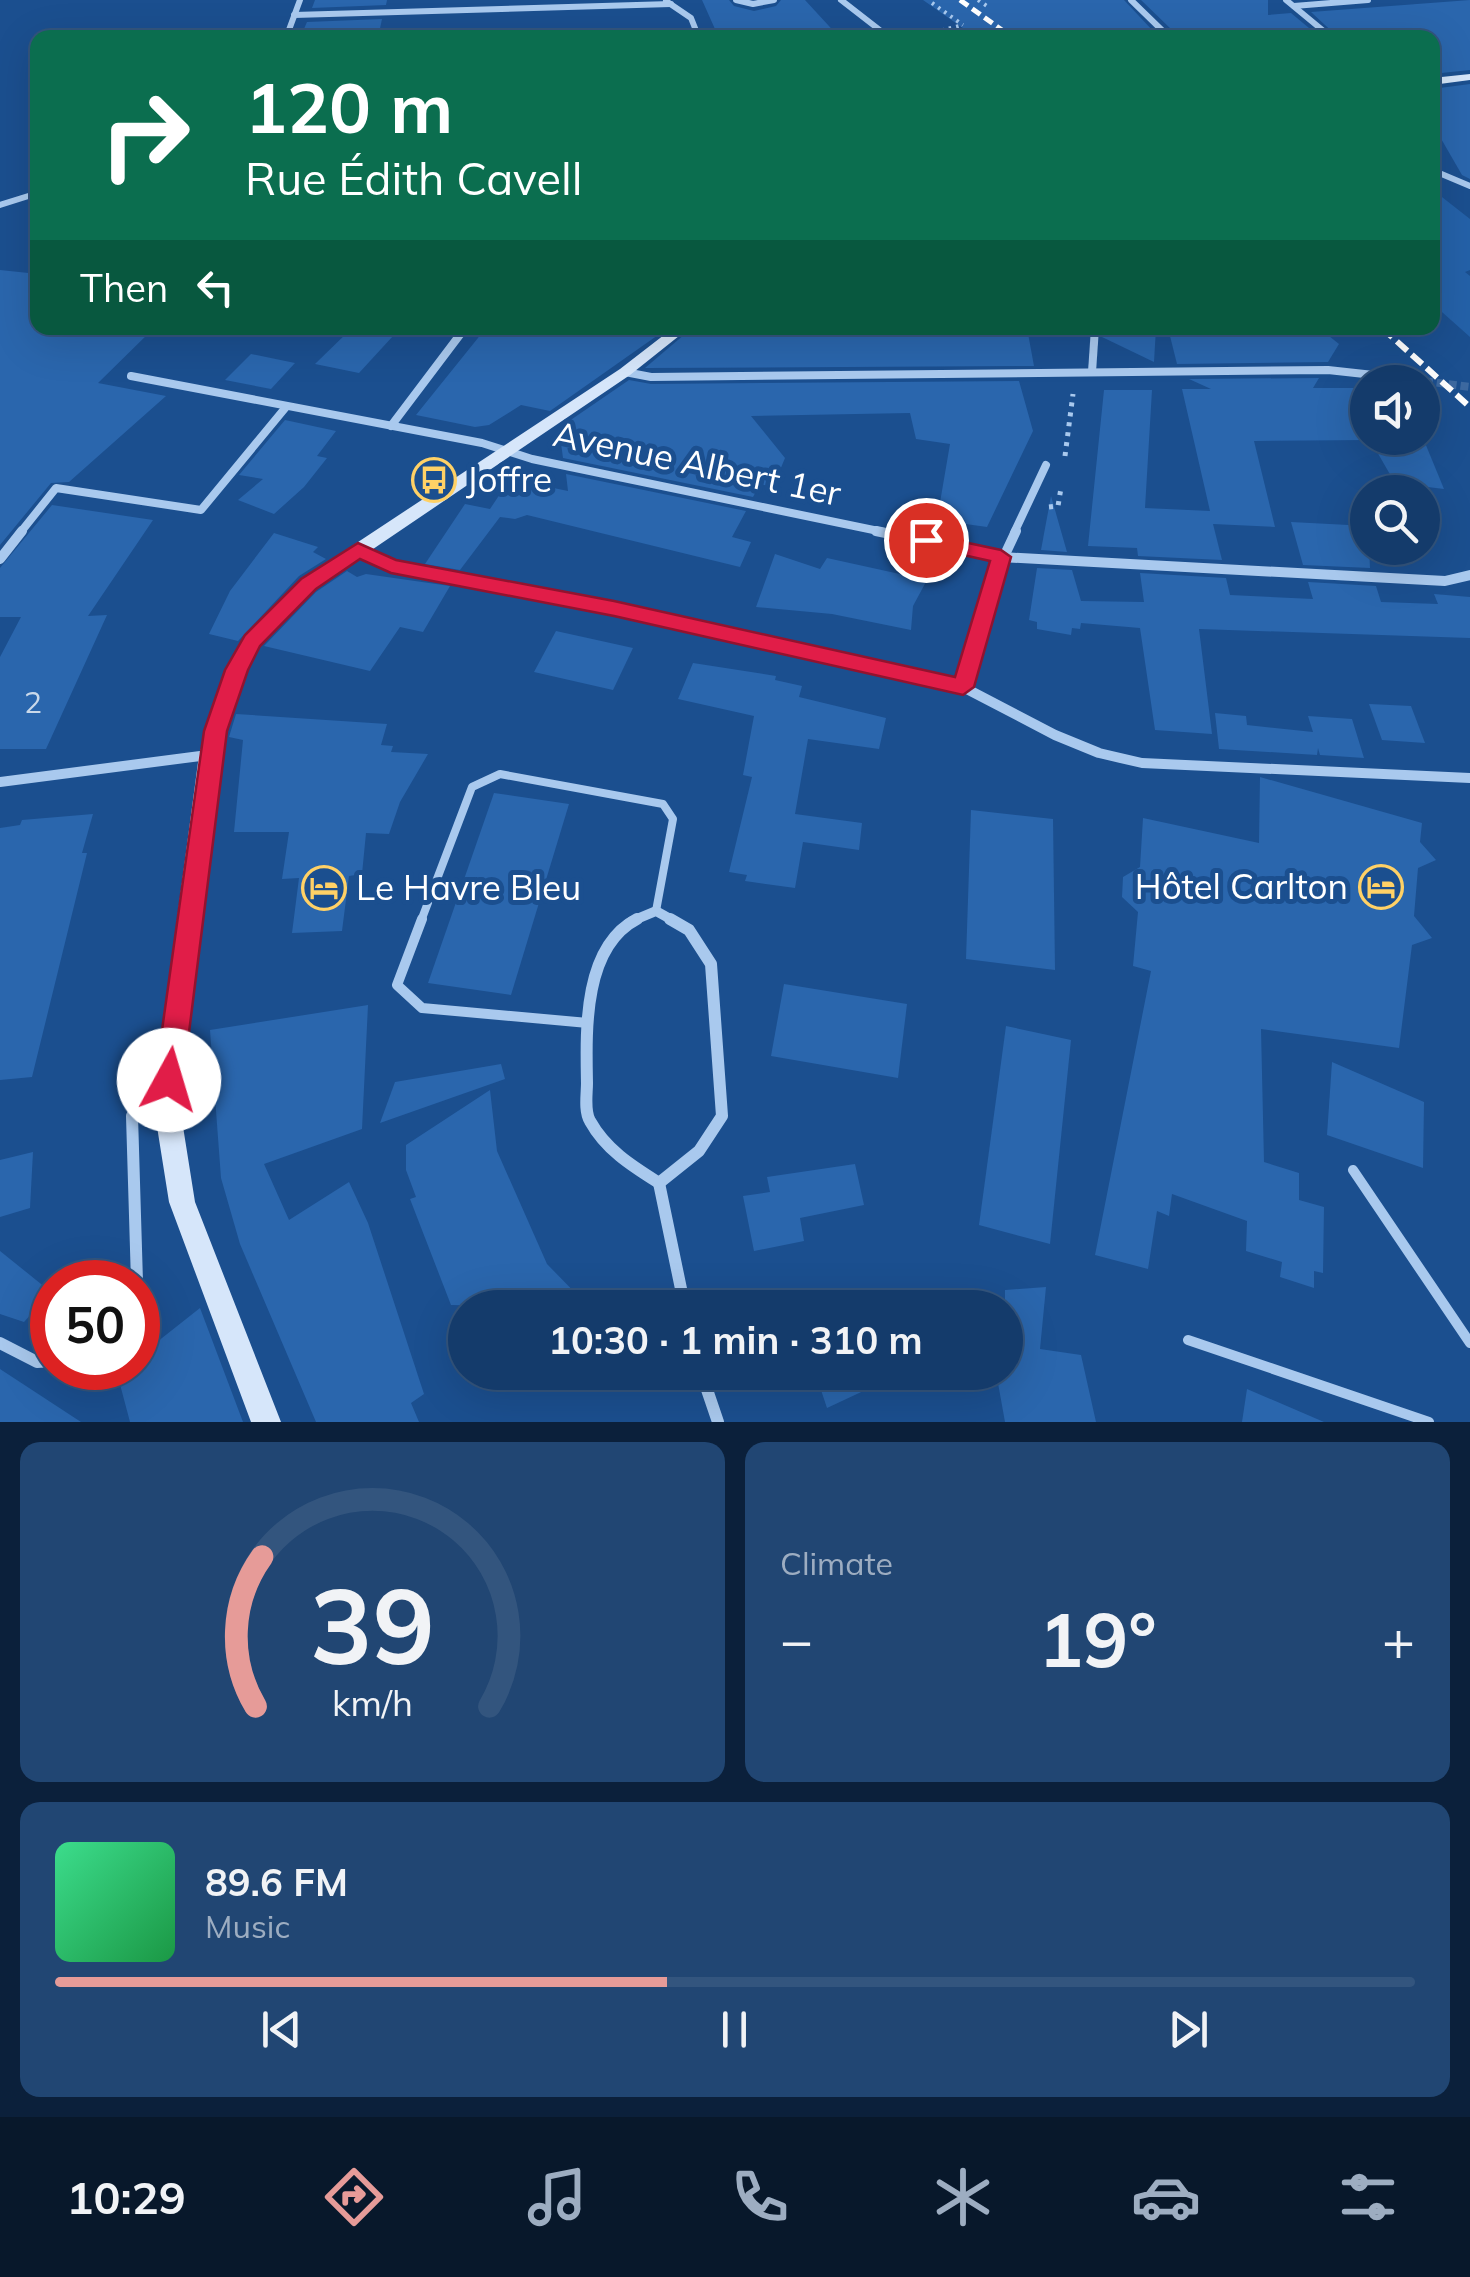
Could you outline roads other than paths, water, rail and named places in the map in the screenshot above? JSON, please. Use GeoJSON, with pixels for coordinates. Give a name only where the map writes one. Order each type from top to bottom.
{"type":"FeatureCollection","features":[{"type":"Feature","properties":{"kind":"main road"},"geometry":{"type":"LineString","coordinates":[[1440,81],[1470,77]]}},
{"type":"Feature","properties":{"kind":"main road"},"geometry":{"type":"LineString","coordinates":[[266,1422],[182,1202],[168,1114],[210,755],[236,670],[252,641],[308,584],[626,372],[673,335]]}},
{"type":"Feature","properties":{"kind":"street"},"geometry":{"type":"LineString","coordinates":[[289,30],[300,0]]}},
{"type":"Feature","properties":{"kind":"street"},"geometry":{"type":"LineString","coordinates":[[736,0],[753,4],[774,0]]}},
{"type":"Feature","properties":{"kind":"street"},"geometry":{"type":"LineString","coordinates":[[840,0],[879,30]]}},
{"type":"Feature","properties":{"kind":"street"},"geometry":{"type":"LineString","coordinates":[[1131,0],[1162,30]]}},
{"type":"Feature","properties":{"kind":"street"},"geometry":{"type":"LineString","coordinates":[[1286,0],[1322,30]]}},
{"type":"Feature","properties":{"kind":"street"},"geometry":{"type":"LineString","coordinates":[[1294,6],[1368,0]]}},
{"type":"Feature","properties":{"kind":"street"},"geometry":{"type":"LineString","coordinates":[[294,15],[668,2],[691,18],[696,30]]}},
{"type":"Feature","properties":{"kind":"street"},"geometry":{"type":"LineString","coordinates":[[1440,173],[1470,186]]}},
{"type":"Feature","properties":{"kind":"street"},"geometry":{"type":"LineString","coordinates":[[0,205],[30,196]]}},
{"type":"Feature","properties":{"kind":"street"},"geometry":{"type":"LineString","coordinates":[[391,426],[459,335]]}},
{"type":"Feature","properties":{"kind":"street"},"geometry":{"type":"LineString","coordinates":[[1092,372],[1095,335]]}},
{"type":"Feature","properties":{"kind":"street"},"geometry":{"type":"LineString","coordinates":[[626,372],[651,377],[1350,372]]}},
{"type":"Feature","properties":{"kind":"street","name":"Avenue Albert 1er"},"geometry":{"type":"LineString","coordinates":[[132,376],[508,450],[1001,557],[1446,581],[1470,575]]}},
{"type":"Feature","properties":{"kind":"street"},"geometry":{"type":"LineString","coordinates":[[0,559],[56,488],[201,510],[286,406]]}},
{"type":"Feature","properties":{"kind":"street"},"geometry":{"type":"LineString","coordinates":[[963,687],[1001,557],[1046,464]]}},
{"type":"Feature","properties":{"kind":"street"},"geometry":{"type":"LineString","coordinates":[[358,550],[391,566],[614,608],[963,687],[1055,735],[1099,753],[1142,762],[1470,778]]}},
{"type":"Feature","properties":{"kind":"street"},"geometry":{"type":"LineString","coordinates":[[0,782],[210,755]]}},
{"type":"Feature","properties":{"kind":"street"},"geometry":{"type":"LineString","coordinates":[[659,1183],[698,1151],[722,1116],[711,964],[688,930],[656,910],[622,929],[602,957],[588,1023],[586,1118],[618,1156],[659,1183],[682,1290]]}},
{"type":"Feature","properties":{"kind":"street"},"geometry":{"type":"LineString","coordinates":[[137,1260],[132,1116],[142,1098],[169,1080]]}},
{"type":"Feature","properties":{"kind":"street"},"geometry":{"type":"LineString","coordinates":[[0,1344],[30,1359]]}},
{"type":"Feature","properties":{"kind":"street"},"geometry":{"type":"LineString","coordinates":[[707,1390],[718,1422]]}},
{"type":"Feature","properties":{"kind":"lane"},"geometry":{"type":"LineString","coordinates":[[588,1023],[422,1008],[397,984],[472,787],[500,774],[664,804],[673,819],[656,910]]}},
{"type":"Feature","properties":{"kind":"lane"},"geometry":{"type":"LineString","coordinates":[[1353,1170],[1470,1343]]}},
{"type":"Feature","properties":{"kind":"lane"},"geometry":{"type":"LineString","coordinates":[[1188,1340],[1428,1422]]}},
{"type":"Feature","properties":{"kind":"tunnel"},"geometry":{"type":"LineString","coordinates":[[1440,383],[1470,387]]}},
{"type":"Feature","properties":{"kind":"railway"},"geometry":{"type":"LineString","coordinates":[[960,0],[1002,30]]}},
{"type":"Feature","properties":{"kind":"railway"},"geometry":{"type":"LineString","coordinates":[[1390,335],[1470,407]]}},
{"type":"Feature","properties":{"kind":"place","name":"Joffre"},"geometry":{"type":"Point","coordinates":[434,480]}},
{"type":"Feature","properties":{"kind":"place","name":"Hôtel Carlton"},"geometry":{"type":"Point","coordinates":[1381,887]}},
{"type":"Feature","properties":{"kind":"place","name":"Le Havre Bleu"},"geometry":{"type":"Point","coordinates":[324,888]}}]}
